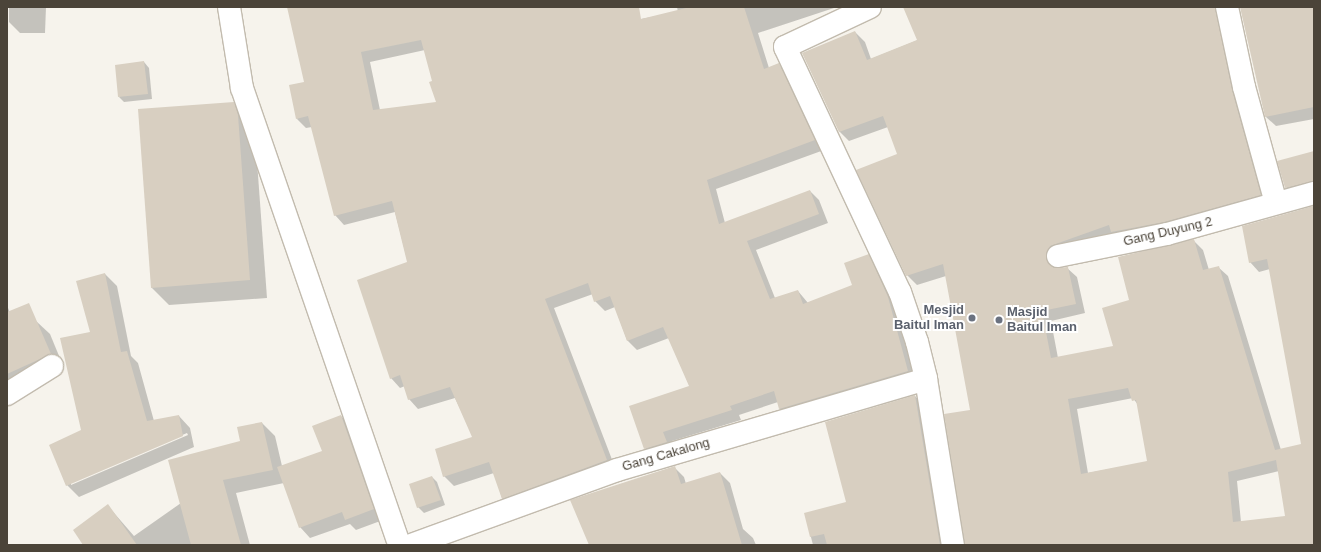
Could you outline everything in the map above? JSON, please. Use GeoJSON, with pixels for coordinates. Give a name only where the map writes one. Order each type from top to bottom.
{"type":"FeatureCollection","features":[{"type":"Feature","properties":{"kind":"street"},"geometry":{"type":"LineString","coordinates":[[228,7],[242,88],[408,543]]}},
{"type":"Feature","properties":{"kind":"street"},"geometry":{"type":"LineString","coordinates":[[870,7],[785,47],[900,292],[926,379],[953,545]]}},
{"type":"Feature","properties":{"kind":"street"},"geometry":{"type":"LineString","coordinates":[[1228,7],[1244,87],[1276,203]]}},
{"type":"Feature","properties":{"kind":"street","name":"Gang Duyung 2"},"geometry":{"type":"LineString","coordinates":[[1058,256],[1167,234],[1314,193]]}},
{"type":"Feature","properties":{"kind":"street"},"geometry":{"type":"LineString","coordinates":[[7,394],[52,366]]}},
{"type":"Feature","properties":{"kind":"street","name":"Gang Cakalong"},"geometry":{"type":"LineString","coordinates":[[408,543],[617,470],[926,379]]}},
{"type":"Feature","properties":{"kind":"building"},"geometry":{"type":"Polygon","coordinates":[[[287,7],[639,7],[641,19],[690,7],[744,7],[764,69],[779,63],[815,140],[707,180],[719,224],[810,190],[819,214],[747,241],[770,299],[798,290],[803,304],[852,285],[844,263],[869,254],[888,297],[908,371],[779,409],[774,391],[730,406],[732,410],[663,432],[667,442],[644,449],[629,406],[689,386],[663,327],[627,341],[610,296],[594,302],[588,283],[545,299],[607,460],[502,499],[489,462],[443,477],[435,449],[472,437],[450,387],[408,400],[400,375],[390,379],[357,280],[407,262],[392,201],[334,216],[308,116],[296,119],[289,85],[304,82],[287,7]],[[421,40],[361,52],[373,110],[436,102],[429,82],[432,81],[421,40]]]}},
{"type":"Feature","properties":{"kind":"building"},"geometry":{"type":"Polygon","coordinates":[[[903,7],[1215,7],[1232,90],[1261,195],[1164,222],[1111,232],[1109,225],[1050,246],[1046,259],[1054,268],[1068,267],[1076,304],[1042,311],[1051,358],[1113,346],[1102,308],[1129,300],[1118,257],[1194,239],[1203,270],[1219,266],[1275,450],[1301,444],[1267,259],[1249,263],[1242,226],[1314,206],[1314,545],[965,545],[944,414],[970,410],[943,264],[906,276],[856,170],[897,154],[883,116],[839,132],[802,53],[855,31],[867,60],[917,40],[903,7]],[[1128,388],[1068,399],[1081,474],[1147,461],[1136,400],[1132,401],[1128,388]],[[1276,460],[1228,472],[1233,522],[1285,516],[1276,460]]]}},
{"type":"Feature","properties":{"kind":"building"},"geometry":{"type":"Polygon","coordinates":[[[1240,7],[1314,7],[1314,107],[1265,117],[1240,7]]]}},
{"type":"Feature","properties":{"kind":"building"},"geometry":{"type":"Polygon","coordinates":[[[144,61],[148,94],[118,97],[115,65],[144,61]]]}},
{"type":"Feature","properties":{"kind":"building"},"geometry":{"type":"Polygon","coordinates":[[[234,102],[238,115],[250,280],[151,288],[138,109],[234,102]]]}},
{"type":"Feature","properties":{"kind":"building"},"geometry":{"type":"Polygon","coordinates":[[[1314,151],[1314,181],[1285,188],[1277,161],[1314,151]]]}},
{"type":"Feature","properties":{"kind":"building"},"geometry":{"type":"Polygon","coordinates":[[[105,273],[121,352],[127,351],[147,421],[179,415],[183,436],[66,486],[49,445],[81,430],[60,338],[90,332],[76,281],[105,273]]]}},
{"type":"Feature","properties":{"kind":"building"},"geometry":{"type":"Polygon","coordinates":[[[29,303],[51,354],[7,374],[7,312],[29,303]]]}},
{"type":"Feature","properties":{"kind":"building"},"geometry":{"type":"Polygon","coordinates":[[[915,395],[940,545],[827,545],[824,534],[810,537],[804,513],[846,502],[825,422],[915,395]]]}},
{"type":"Feature","properties":{"kind":"building"},"geometry":{"type":"Polygon","coordinates":[[[341,415],[374,509],[345,520],[342,512],[299,528],[277,467],[322,451],[312,426],[341,415]]]}},
{"type":"Feature","properties":{"kind":"building"},"geometry":{"type":"Polygon","coordinates":[[[262,422],[273,470],[223,480],[241,545],[191,545],[168,460],[240,441],[237,427],[262,422]]]}},
{"type":"Feature","properties":{"kind":"building"},"geometry":{"type":"Polygon","coordinates":[[[675,466],[681,484],[720,472],[742,545],[589,545],[570,500],[675,466]]]}},
{"type":"Feature","properties":{"kind":"building"},"geometry":{"type":"Polygon","coordinates":[[[432,476],[441,500],[417,508],[409,484],[432,476]]]}},
{"type":"Feature","properties":{"kind":"building"},"geometry":{"type":"Polygon","coordinates":[[[108,504],[137,545],[83,545],[73,530],[108,504]]]}},
{"type":"Feature","properties":{"kind":"place","name":"Mesjid Baitul Iman"},"geometry":{"type":"Point","coordinates":[972,318]}},
{"type":"Feature","properties":{"kind":"place","name":"Masjid Baitul Iman"},"geometry":{"type":"Point","coordinates":[999,320]}}]}
